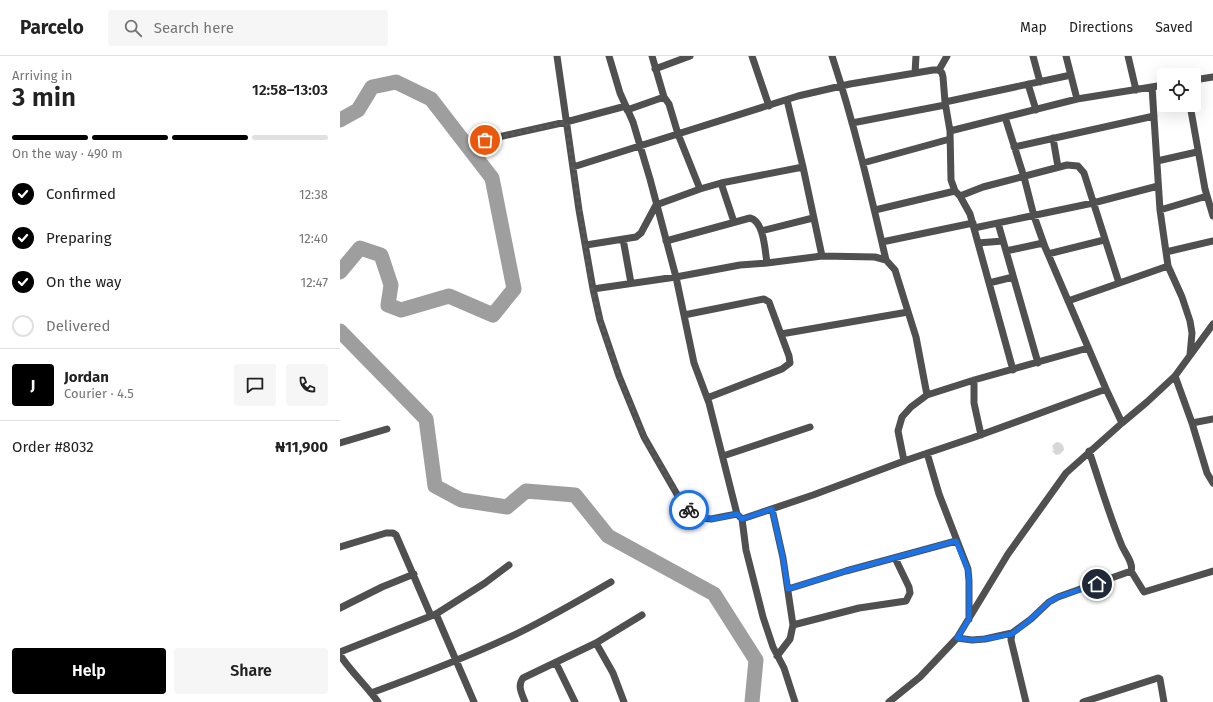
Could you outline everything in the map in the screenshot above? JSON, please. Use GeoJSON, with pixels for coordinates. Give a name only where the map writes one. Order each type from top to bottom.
{"type":"FeatureCollection","features":[{"type":"Feature","properties":{"kind":"street"},"geometry":{"type":"LineString","coordinates":[[557,56],[592,289],[600,320],[616,369],[644,437],[682,503],[694,516],[711,519],[740,517],[772,509],[1106,389]]}},
{"type":"Feature","properties":{"kind":"street"},"geometry":{"type":"LineString","coordinates":[[609,56],[620,93],[633,122],[640,145],[676,277],[694,363],[707,398],[740,517],[746,550],[763,617],[773,647],[784,668],[795,702]]}},
{"type":"Feature","properties":{"kind":"street"},"geometry":{"type":"LineString","coordinates":[[652,56],[664,97],[700,189]]}},
{"type":"Feature","properties":{"kind":"street"},"geometry":{"type":"LineString","coordinates":[[655,69],[690,56]]}},
{"type":"Feature","properties":{"kind":"street"},"geometry":{"type":"LineString","coordinates":[[752,56],[769,106]]}},
{"type":"Feature","properties":{"kind":"street"},"geometry":{"type":"LineString","coordinates":[[832,56],[842,86],[863,163],[886,260],[895,270],[916,337],[927,395]]}},
{"type":"Feature","properties":{"kind":"street"},"geometry":{"type":"LineString","coordinates":[[916,56],[916,73]]}},
{"type":"Feature","properties":{"kind":"street"},"geometry":{"type":"LineString","coordinates":[[939,70],[947,56]]}},
{"type":"Feature","properties":{"kind":"street"},"geometry":{"type":"LineString","coordinates":[[1033,56],[1040,82]]}},
{"type":"Feature","properties":{"kind":"street"},"geometry":{"type":"LineString","coordinates":[[1066,56],[1077,100]]}},
{"type":"Feature","properties":{"kind":"street"},"geometry":{"type":"LineString","coordinates":[[1128,56],[1136,90]]}},
{"type":"Feature","properties":{"kind":"street"},"geometry":{"type":"LineString","coordinates":[[573,167],[787,100],[842,86],[939,70]]}},
{"type":"Feature","properties":{"kind":"street"},"geometry":{"type":"LineString","coordinates":[[939,70],[943,77],[945,104],[950,131],[951,180],[957,194],[970,214],[1013,370]]}},
{"type":"Feature","properties":{"kind":"street"},"geometry":{"type":"LineString","coordinates":[[852,123],[945,104],[1071,75]]}},
{"type":"Feature","properties":{"kind":"street"},"geometry":{"type":"LineString","coordinates":[[1201,79],[1213,77]]}},
{"type":"Feature","properties":{"kind":"street"},"geometry":{"type":"LineString","coordinates":[[1028,84],[1036,110]]}},
{"type":"Feature","properties":{"kind":"street"},"geometry":{"type":"LineString","coordinates":[[950,131],[1077,100],[1157,86]]}},
{"type":"Feature","properties":{"kind":"street"},"geometry":{"type":"LineString","coordinates":[[1152,87],[1160,210],[1168,266],[1182,297],[1190,322],[1192,333],[1190,356]]}},
{"type":"Feature","properties":{"kind":"street"},"geometry":{"type":"LineString","coordinates":[[485,140],[626,108],[664,97]]}},
{"type":"Feature","properties":{"kind":"street"},"geometry":{"type":"LineString","coordinates":[[787,100],[804,166],[822,256]]}},
{"type":"Feature","properties":{"kind":"street"},"geometry":{"type":"LineString","coordinates":[[1191,112],[1197,152],[1213,216]]}},
{"type":"Feature","properties":{"kind":"street"},"geometry":{"type":"LineString","coordinates":[[1014,147],[1154,116]]}},
{"type":"Feature","properties":{"kind":"street"},"geometry":{"type":"LineString","coordinates":[[1005,118],[1043,243],[1122,423]]}},
{"type":"Feature","properties":{"kind":"street"},"geometry":{"type":"LineString","coordinates":[[1053,138],[1058,167]]}},
{"type":"Feature","properties":{"kind":"street"},"geometry":{"type":"LineString","coordinates":[[863,163],[950,139]]}},
{"type":"Feature","properties":{"kind":"street"},"geometry":{"type":"LineString","coordinates":[[1157,161],[1197,152]]}},
{"type":"Feature","properties":{"kind":"street"},"geometry":{"type":"LineString","coordinates":[[875,210],[957,194],[1058,167],[1072,165],[1078,166],[1084,173],[1104,240],[1119,283]]}},
{"type":"Feature","properties":{"kind":"street"},"geometry":{"type":"LineString","coordinates":[[586,244],[638,236],[656,205],[700,189],[721,183],[804,166]]}},
{"type":"Feature","properties":{"kind":"street"},"geometry":{"type":"LineString","coordinates":[[721,183],[734,222]]}},
{"type":"Feature","properties":{"kind":"street"},"geometry":{"type":"LineString","coordinates":[[882,242],[1034,216],[1093,203],[1158,186]]}},
{"type":"Feature","properties":{"kind":"street"},"geometry":{"type":"LineString","coordinates":[[1160,210],[1207,196]]}},
{"type":"Feature","properties":{"kind":"street"},"geometry":{"type":"LineString","coordinates":[[666,241],[754,218],[757,221],[761,231],[767,263]]}},
{"type":"Feature","properties":{"kind":"street"},"geometry":{"type":"LineString","coordinates":[[761,231],[814,218]]}},
{"type":"Feature","properties":{"kind":"street"},"geometry":{"type":"LineString","coordinates":[[998,223],[1038,363]]}},
{"type":"Feature","properties":{"kind":"street"},"geometry":{"type":"LineString","coordinates":[[623,239],[631,283]]}},
{"type":"Feature","properties":{"kind":"street"},"geometry":{"type":"LineString","coordinates":[[1048,254],[1104,240]]}},
{"type":"Feature","properties":{"kind":"street"},"geometry":{"type":"LineString","coordinates":[[978,243],[1003,241]]}},
{"type":"Feature","properties":{"kind":"street"},"geometry":{"type":"LineString","coordinates":[[1166,252],[1213,241]]}},
{"type":"Feature","properties":{"kind":"street"},"geometry":{"type":"LineString","coordinates":[[1006,251],[1043,243]]}},
{"type":"Feature","properties":{"kind":"street"},"geometry":{"type":"LineString","coordinates":[[592,289],[676,277],[740,265],[822,256],[875,257],[886,260]]}},
{"type":"Feature","properties":{"kind":"street"},"geometry":{"type":"LineString","coordinates":[[1068,301],[1168,266]]}},
{"type":"Feature","properties":{"kind":"street"},"geometry":{"type":"LineString","coordinates":[[989,283],[1013,277]]}},
{"type":"Feature","properties":{"kind":"street"},"geometry":{"type":"LineString","coordinates":[[684,315],[764,299],[769,302],[789,356],[790,363],[782,369],[707,398]]}},
{"type":"Feature","properties":{"kind":"street"},"geometry":{"type":"LineString","coordinates":[[781,334],[908,312]]}},
{"type":"Feature","properties":{"kind":"street"},"geometry":{"type":"LineString","coordinates":[[889,702],[920,677],[957,638],[1008,554],[1066,473],[1175,376],[1213,324]]}},
{"type":"Feature","properties":{"kind":"street"},"geometry":{"type":"LineString","coordinates":[[904,461],[898,431],[902,417],[911,406],[927,395],[974,380],[1088,348]]}},
{"type":"Feature","properties":{"kind":"street"},"geometry":{"type":"LineString","coordinates":[[1175,376],[1192,423],[1207,473],[1213,483]]}},
{"type":"Feature","properties":{"kind":"street"},"geometry":{"type":"LineString","coordinates":[[974,380],[974,403],[981,434]]}},
{"type":"Feature","properties":{"kind":"street"},"geometry":{"type":"LineString","coordinates":[[1192,423],[1213,419]]}},
{"type":"Feature","properties":{"kind":"street"},"geometry":{"type":"LineString","coordinates":[[723,456],[810,427]]}},
{"type":"Feature","properties":{"kind":"street"},"geometry":{"type":"LineString","coordinates":[[340,443],[387,429]]}},
{"type":"Feature","properties":{"kind":"street"},"geometry":{"type":"LineString","coordinates":[[1090,451],[1107,505],[1122,546],[1132,567],[1131,571],[1144,592],[1213,571]]}},
{"type":"Feature","properties":{"kind":"street"},"geometry":{"type":"LineString","coordinates":[[927,453],[939,494],[968,570],[969,619]]}},
{"type":"Feature","properties":{"kind":"street"},"geometry":{"type":"LineString","coordinates":[[772,509],[783,558],[793,625],[790,639],[777,656]]}},
{"type":"Feature","properties":{"kind":"street"},"geometry":{"type":"LineString","coordinates":[[340,547],[378,535],[393,533],[399,540],[457,661],[472,702]]}},
{"type":"Feature","properties":{"kind":"street"},"geometry":{"type":"LineString","coordinates":[[788,589],[846,571],[956,541]]}},
{"type":"Feature","properties":{"kind":"street"},"geometry":{"type":"LineString","coordinates":[[793,625],[859,608],[906,601],[910,593],[909,587],[895,558]]}},
{"type":"Feature","properties":{"kind":"street"},"geometry":{"type":"LineString","coordinates":[[378,702],[349,668],[340,653],[434,615],[485,583],[509,565]]}},
{"type":"Feature","properties":{"kind":"street"},"geometry":{"type":"LineString","coordinates":[[957,638],[972,640],[1012,634],[1049,602],[1131,571]]}},
{"type":"Feature","properties":{"kind":"street"},"geometry":{"type":"LineString","coordinates":[[340,608],[382,587],[414,574]]}},
{"type":"Feature","properties":{"kind":"street"},"geometry":{"type":"LineString","coordinates":[[371,693],[457,661],[511,637],[611,582]]}},
{"type":"Feature","properties":{"kind":"street"},"geometry":{"type":"LineString","coordinates":[[525,702],[520,689],[520,682],[523,678],[596,643],[642,615]]}},
{"type":"Feature","properties":{"kind":"street"},"geometry":{"type":"LineString","coordinates":[[1012,634],[1012,640],[1026,702]]}},
{"type":"Feature","properties":{"kind":"street"},"geometry":{"type":"LineString","coordinates":[[596,643],[613,673],[624,702]]}},
{"type":"Feature","properties":{"kind":"street"},"geometry":{"type":"LineString","coordinates":[[556,663],[575,702]]}},
{"type":"Feature","properties":{"kind":"street"},"geometry":{"type":"LineString","coordinates":[[1083,702],[1158,678],[1160,679],[1161,683],[1164,702]]}},
{"type":"Feature","properties":{"kind":"shaded area"},"geometry":{"type":"Polygon","coordinates":[[[1056,442],[1062,444],[1064,450],[1060,454],[1056,455],[1051,450],[1054,451],[1052,446],[1056,442]]]}},
{"type":"Feature","properties":{"kind":"waterway"},"geometry":{"type":"LineString","coordinates":[[340,120],[358,110],[372,87],[396,82],[431,99],[492,178],[514,289],[493,315],[449,296],[401,310],[388,305],[391,285],[381,255],[360,248],[340,272]]}},
{"type":"Feature","properties":{"kind":"waterway"},"geometry":{"type":"LineString","coordinates":[[340,331],[426,419],[435,486],[461,500],[507,507],[526,491],[575,495],[608,536],[714,594],[756,660],[752,702]]}},
{"type":"Feature","properties":{"kind":"way so far"},"geometry":{"type":"LineString","coordinates":[[485,140],[566,122],[592,289],[600,320],[619,376],[644,437],[682,503],[689,510]]}},
{"type":"Feature","properties":{"kind":"route"},"geometry":{"type":"LineString","coordinates":[[689,510],[694,516],[701,518],[711,519],[737,514],[742,519],[772,509],[788,589],[870,564],[956,541],[968,570],[969,581],[969,619],[957,638],[972,640],[1012,634],[1049,602],[1058,597],[1097,584]]}}]}
